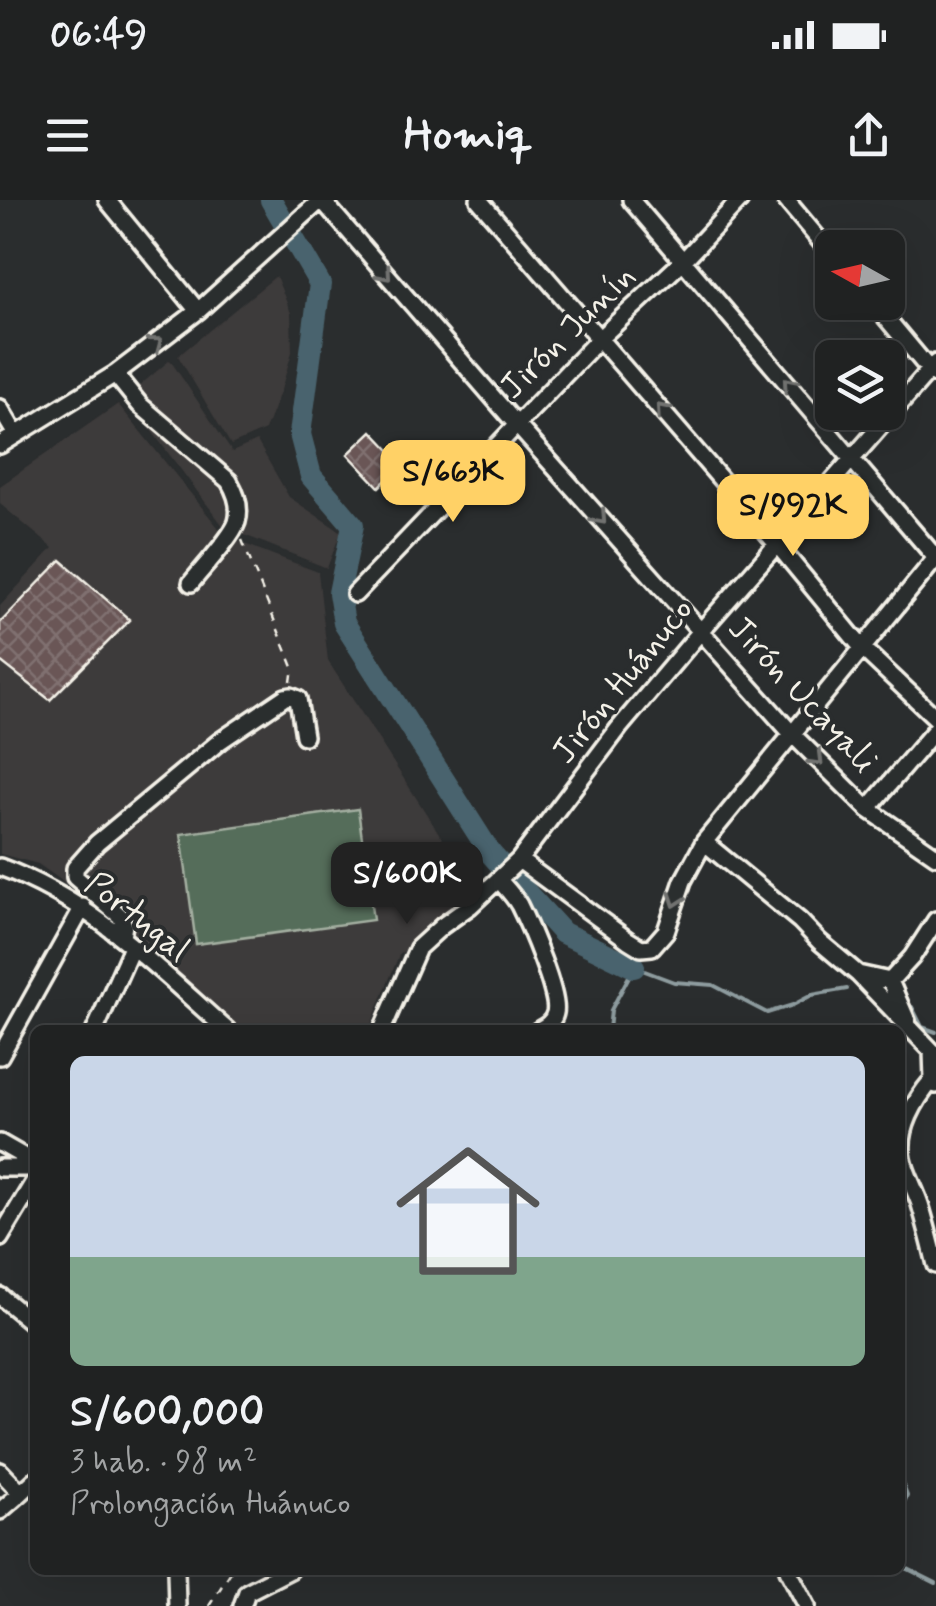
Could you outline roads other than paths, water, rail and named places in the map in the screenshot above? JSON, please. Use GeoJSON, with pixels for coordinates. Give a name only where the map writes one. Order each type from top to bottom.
{"type":"FeatureCollection","features":[{"type":"Feature","properties":{"kind":"street"},"geometry":{"type":"LineString","coordinates":[[107,200],[198,311]]}},
{"type":"Feature","properties":{"kind":"street"},"geometry":{"type":"LineString","coordinates":[[478,200],[935,730],[868,809]]}},
{"type":"Feature","properties":{"kind":"street"},"geometry":{"type":"LineString","coordinates":[[509,870],[641,948],[652,946],[666,931],[683,880],[704,842],[936,558],[631,200]]}},
{"type":"Feature","properties":{"kind":"street","name":"Jirón Junín"},"geometry":{"type":"LineString","coordinates":[[356,594],[600,338],[683,261],[740,200]]}},
{"type":"Feature","properties":{"kind":"street"},"geometry":{"type":"LineString","coordinates":[[786,200],[815,235]]}},
{"type":"Feature","properties":{"kind":"street"},"geometry":{"type":"LineString","coordinates":[[0,445],[115,374],[198,311],[318,203]]}},
{"type":"Feature","properties":{"kind":"street","name":"Jirón Ucayali"},"geometry":{"type":"LineString","coordinates":[[318,203],[793,735],[868,809],[936,856]]}},
{"type":"Feature","properties":{"kind":"street"},"geometry":{"type":"LineString","coordinates":[[889,320],[934,370]]}},
{"type":"Feature","properties":{"kind":"street","name":"Jirón Huánuco"},"geometry":{"type":"LineString","coordinates":[[384,1025],[418,948],[509,870],[700,631],[934,370]]}},
{"type":"Feature","properties":{"kind":"street"},"geometry":{"type":"LineString","coordinates":[[115,374],[140,405],[229,481],[235,492],[236,524],[191,583]]}},
{"type":"Feature","properties":{"kind":"street"},"geometry":{"type":"LineString","coordinates":[[0,408],[16,435]]}},
{"type":"Feature","properties":{"kind":"street"},"geometry":{"type":"LineString","coordinates":[[97,1025],[127,942],[120,916],[75,877],[75,868],[97,843],[220,742],[285,697],[298,699],[304,736]]}},
{"type":"Feature","properties":{"kind":"street"},"geometry":{"type":"LineString","coordinates":[[704,842],[800,921],[934,1052],[934,1082],[919,1095],[905,1128]]}},
{"type":"Feature","properties":{"kind":"street","name":"Portugal"},"geometry":{"type":"LineString","coordinates":[[0,867],[83,908],[221,1025]]}},
{"type":"Feature","properties":{"kind":"street"},"geometry":{"type":"LineString","coordinates":[[509,870],[555,998],[556,1012],[547,1025]]}},
{"type":"Feature","properties":{"kind":"street"},"geometry":{"type":"LineString","coordinates":[[0,1056],[83,908]]}},
{"type":"Feature","properties":{"kind":"street"},"geometry":{"type":"LineString","coordinates":[[890,981],[912,957],[936,920]]}},
{"type":"Feature","properties":{"kind":"street"},"geometry":{"type":"LineString","coordinates":[[858,974],[890,981]]}},
{"type":"Feature","properties":{"kind":"street"},"geometry":{"type":"LineString","coordinates":[[890,981],[909,1026]]}},
{"type":"Feature","properties":{"kind":"street"},"geometry":{"type":"LineString","coordinates":[[0,1143],[30,1163]]}},
{"type":"Feature","properties":{"kind":"street"},"geometry":{"type":"LineString","coordinates":[[905,1164],[925,1218],[936,1265]]}},
{"type":"Feature","properties":{"kind":"street"},"geometry":{"type":"LineString","coordinates":[[0,1168],[30,1166]]}},
{"type":"Feature","properties":{"kind":"street"},"geometry":{"type":"LineString","coordinates":[[0,1238],[30,1188]]}},
{"type":"Feature","properties":{"kind":"street"},"geometry":{"type":"LineString","coordinates":[[0,1296],[30,1320]]}},
{"type":"Feature","properties":{"kind":"street"},"geometry":{"type":"LineString","coordinates":[[0,1472],[21,1493]]}},
{"type":"Feature","properties":{"kind":"street"},"geometry":{"type":"LineString","coordinates":[[0,1511],[30,1485]]}},
{"type":"Feature","properties":{"kind":"street"},"geometry":{"type":"LineString","coordinates":[[176,1575],[177,1606]]}},
{"type":"Feature","properties":{"kind":"street"},"geometry":{"type":"LineString","coordinates":[[242,1606],[247,1592],[280,1575]]}},
{"type":"Feature","properties":{"kind":"street"},"geometry":{"type":"LineString","coordinates":[[791,1575],[807,1606]]}},
{"type":"Feature","properties":{"kind":"waterway"},"geometry":{"type":"LineString","coordinates":[[271,200],[320,284],[300,434],[311,476],[353,525],[339,593],[344,623],[491,854],[563,933],[634,967]]}},
{"type":"Feature","properties":{"kind":"waterway"},"geometry":{"type":"LineString","coordinates":[[610,1025],[611,1010],[634,967],[674,982],[713,985],[767,1013],[812,995],[847,989]]}},
{"type":"Feature","properties":{"kind":"waterway"},"geometry":{"type":"LineString","coordinates":[[912,1007],[922,1027],[936,1032]]}},
{"type":"Feature","properties":{"kind":"waterway"},"geometry":{"type":"LineString","coordinates":[[905,1491],[905,1500]]}},
{"type":"Feature","properties":{"kind":"waterway"},"geometry":{"type":"LineString","coordinates":[[905,1568],[936,1583]]}}]}
